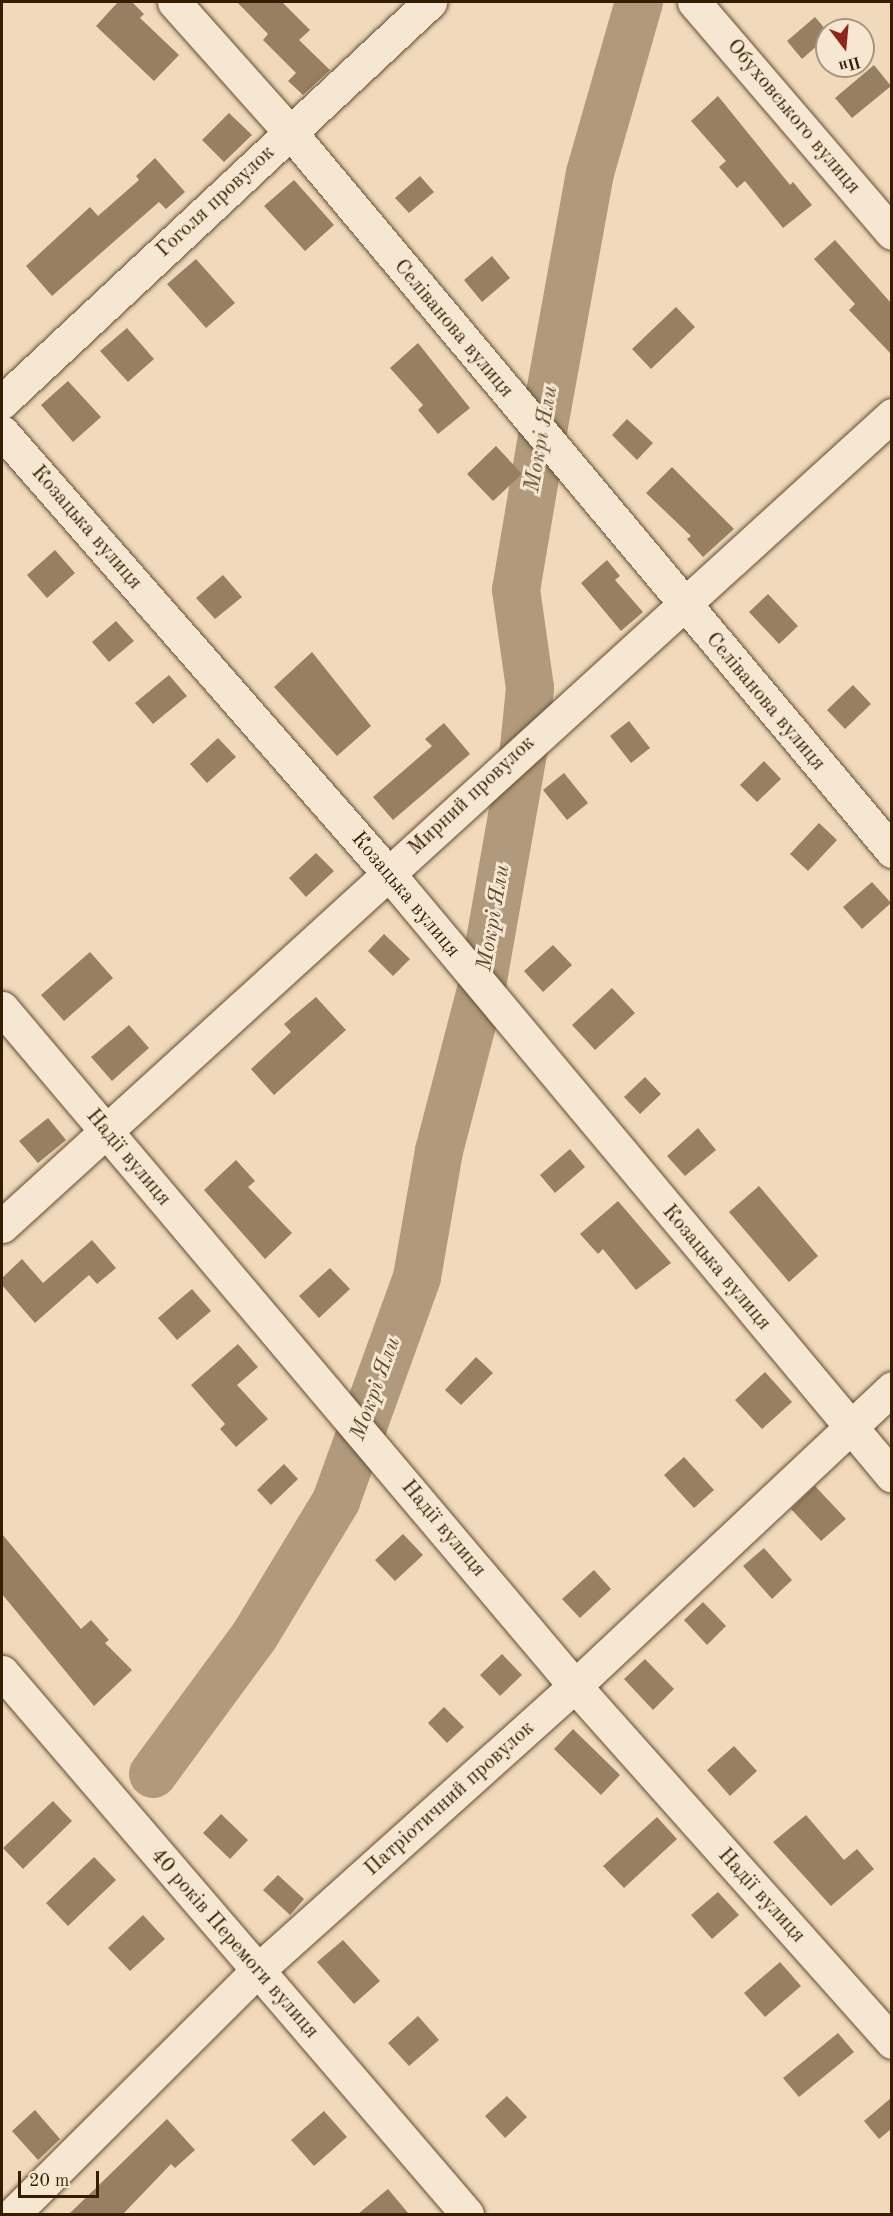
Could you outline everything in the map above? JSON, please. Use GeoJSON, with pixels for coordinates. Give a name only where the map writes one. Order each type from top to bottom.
{"type":"FeatureCollection","features":[{"type":"Feature","properties":{"kind":"street","name":"Селіванова вулиця"},"geometry":{"type":"LineString","coordinates":[[174,2],[290,132],[683,605],[891,851]]}},
{"type":"Feature","properties":{"kind":"street","name":"Гоголя провулок"},"geometry":{"type":"LineString","coordinates":[[2,402],[430,2]]}},
{"type":"Feature","properties":{"kind":"street","name":"Обуховського вулиця"},"geometry":{"type":"LineString","coordinates":[[694,2],[891,233]]}},
{"type":"Feature","properties":{"kind":"street","name":"Мирний провулок"},"geometry":{"type":"LineString","coordinates":[[2,1226],[891,415]]}},
{"type":"Feature","properties":{"kind":"street","name":"Козацька вулиця"},"geometry":{"type":"LineString","coordinates":[[2,432],[389,874],[848,1428],[891,1476]]}},
{"type":"Feature","properties":{"kind":"street","name":"Надії вулиця"},"geometry":{"type":"LineString","coordinates":[[2,1008],[575,1686],[891,2042]]}},
{"type":"Feature","properties":{"kind":"street","name":"Патріотичний провулок"},"geometry":{"type":"LineString","coordinates":[[14,2214],[257,1971],[575,1686],[891,1388]]}},
{"type":"Feature","properties":{"kind":"street","name":"40 років Перемоги вулиця"},"geometry":{"type":"LineString","coordinates":[[2,1672],[467,2214]]}},
{"type":"Feature","properties":{"kind":"building"},"geometry":{"type":"Polygon","coordinates":[[[118,2],[132,2],[144,14],[140,18],[179,55],[154,81],[96,26],[118,2]]]}},
{"type":"Feature","properties":{"kind":"building"},"geometry":{"type":"Polygon","coordinates":[[[237,2],[282,2],[310,30],[299,40],[330,70],[303,95],[288,81],[296,73],[263,40],[268,34],[237,2]]]}},
{"type":"Feature","properties":{"kind":"building"},"geometry":{"type":"Polygon","coordinates":[[[816,18],[815,48],[802,59],[787,41],[816,18]]]}},
{"type":"Feature","properties":{"kind":"building"},"geometry":{"type":"Polygon","coordinates":[[[875,66],[891,86],[852,118],[835,98],[859,78],[875,78],[875,66]]]}},
{"type":"Feature","properties":{"kind":"building"},"geometry":{"type":"Polygon","coordinates":[[[718,96],[790,185],[793,182],[812,205],[783,228],[745,181],[737,188],[719,167],[726,161],[691,121],[718,96]]]}},
{"type":"Feature","properties":{"kind":"building"},"geometry":{"type":"Polygon","coordinates":[[[229,113],[252,135],[224,162],[202,140],[229,113]]]}},
{"type":"Feature","properties":{"kind":"building"},"geometry":{"type":"Polygon","coordinates":[[[155,158],[185,192],[166,209],[159,202],[52,296],[26,266],[90,207],[98,216],[139,180],[136,176],[155,158]]]}},
{"type":"Feature","properties":{"kind":"building"},"geometry":{"type":"Polygon","coordinates":[[[420,176],[434,192],[409,213],[395,198],[420,176]]]}},
{"type":"Feature","properties":{"kind":"building"},"geometry":{"type":"Polygon","coordinates":[[[294,180],[334,225],[305,251],[264,206],[294,180]]]}},
{"type":"Feature","properties":{"kind":"building"},"geometry":{"type":"Polygon","coordinates":[[[835,240],[891,303],[891,354],[849,310],[855,304],[814,259],[835,240]]]}},
{"type":"Feature","properties":{"kind":"building"},"geometry":{"type":"Polygon","coordinates":[[[492,256],[510,278],[482,302],[464,280],[492,256]]]}},
{"type":"Feature","properties":{"kind":"building"},"geometry":{"type":"Polygon","coordinates":[[[196,259],[235,303],[206,328],[167,284],[196,259]]]}},
{"type":"Feature","properties":{"kind":"building"},"geometry":{"type":"Polygon","coordinates":[[[676,307],[695,327],[651,369],[632,349],[676,307]]]}},
{"type":"Feature","properties":{"kind":"building"},"geometry":{"type":"Polygon","coordinates":[[[127,328],[154,359],[128,382],[100,351],[127,328]]]}},
{"type":"Feature","properties":{"kind":"building"},"geometry":{"type":"Polygon","coordinates":[[[418,343],[470,408],[438,434],[418,410],[423,405],[390,368],[418,343]]]}},
{"type":"Feature","properties":{"kind":"building"},"geometry":{"type":"Polygon","coordinates":[[[68,381],[101,417],[73,442],[41,405],[68,381]]]}},
{"type":"Feature","properties":{"kind":"building"},"geometry":{"type":"Polygon","coordinates":[[[627,419],[653,443],[637,460],[612,435],[627,419]]]}},
{"type":"Feature","properties":{"kind":"building"},"geometry":{"type":"Polygon","coordinates":[[[496,446],[522,474],[493,501],[467,474],[496,446]]]}},
{"type":"Feature","properties":{"kind":"building"},"geometry":{"type":"Polygon","coordinates":[[[672,467],[734,529],[703,557],[687,539],[691,536],[646,493],[672,467]]]}},
{"type":"Feature","properties":{"kind":"building"},"geometry":{"type":"Polygon","coordinates":[[[55,550],[75,573],[47,598],[27,575],[55,550]]]}},
{"type":"Feature","properties":{"kind":"building"},"geometry":{"type":"Polygon","coordinates":[[[607,560],[620,576],[615,580],[643,612],[621,631],[581,583],[607,560]]]}},
{"type":"Feature","properties":{"kind":"building"},"geometry":{"type":"Polygon","coordinates":[[[223,575],[242,597],[215,619],[196,598],[223,575]]]}},
{"type":"Feature","properties":{"kind":"building"},"geometry":{"type":"Polygon","coordinates":[[[768,594],[798,626],[779,644],[749,612],[768,594]]]}},
{"type":"Feature","properties":{"kind":"building"},"geometry":{"type":"Polygon","coordinates":[[[116,621],[134,641],[109,662],[92,642],[116,621]]]}},
{"type":"Feature","properties":{"kind":"building"},"geometry":{"type":"Polygon","coordinates":[[[312,652],[371,726],[337,756],[274,687],[312,652]]]}},
{"type":"Feature","properties":{"kind":"building"},"geometry":{"type":"Polygon","coordinates":[[[169,675],[187,696],[153,724],[135,703],[169,675]]]}},
{"type":"Feature","properties":{"kind":"building"},"geometry":{"type":"Polygon","coordinates":[[[853,685],[871,704],[845,729],[827,710],[853,685]]]}},
{"type":"Feature","properties":{"kind":"building"},"geometry":{"type":"Polygon","coordinates":[[[629,721],[650,748],[631,763],[610,736],[629,721]]]}},
{"type":"Feature","properties":{"kind":"building"},"geometry":{"type":"Polygon","coordinates":[[[444,723],[470,754],[393,820],[373,797],[432,746],[425,739],[444,723]]]}},
{"type":"Feature","properties":{"kind":"building"},"geometry":{"type":"Polygon","coordinates":[[[218,738],[236,757],[207,783],[190,764],[218,738]]]}},
{"type":"Feature","properties":{"kind":"building"},"geometry":{"type":"Polygon","coordinates":[[[764,761],[781,779],[757,802],[740,785],[764,761]]]}},
{"type":"Feature","properties":{"kind":"building"},"geometry":{"type":"Polygon","coordinates":[[[564,773],[588,803],[567,820],[543,790],[564,773]]]}},
{"type":"Feature","properties":{"kind":"building"},"geometry":{"type":"Polygon","coordinates":[[[819,823],[837,840],[808,871],[790,854],[819,823]]]}},
{"type":"Feature","properties":{"kind":"building"},"geometry":{"type":"Polygon","coordinates":[[[316,853],[334,871],[306,897],[289,878],[316,853]]]}},
{"type":"Feature","properties":{"kind":"building"},"geometry":{"type":"Polygon","coordinates":[[[872,882],[891,903],[862,929],[843,907],[872,882]]]}},
{"type":"Feature","properties":{"kind":"building"},"geometry":{"type":"Polygon","coordinates":[[[384,934],[410,959],[393,976],[368,951],[384,934]]]}},
{"type":"Feature","properties":{"kind":"building"},"geometry":{"type":"Polygon","coordinates":[[[553,945],[572,965],[543,992],[524,971],[553,945]]]}},
{"type":"Feature","properties":{"kind":"building"},"geometry":{"type":"Polygon","coordinates":[[[90,952],[113,978],[64,1021],[41,995],[90,952]]]}},
{"type":"Feature","properties":{"kind":"building"},"geometry":{"type":"Polygon","coordinates":[[[612,988],[635,1013],[595,1050],[572,1025],[612,988]]]}},
{"type":"Feature","properties":{"kind":"building"},"geometry":{"type":"Polygon","coordinates":[[[316,997],[346,1030],[274,1095],[251,1069],[291,1032],[284,1024],[316,997]]]}},
{"type":"Feature","properties":{"kind":"building"},"geometry":{"type":"Polygon","coordinates":[[[129,1025],[149,1048],[112,1081],[91,1057],[129,1025]]]}},
{"type":"Feature","properties":{"kind":"building"},"geometry":{"type":"Polygon","coordinates":[[[645,1077],[661,1094],[640,1114],[624,1097],[645,1077]]]}},
{"type":"Feature","properties":{"kind":"building"},"geometry":{"type":"Polygon","coordinates":[[[48,1118],[66,1140],[38,1163],[19,1141],[48,1118]]]}},
{"type":"Feature","properties":{"kind":"building"},"geometry":{"type":"Polygon","coordinates":[[[698,1128],[716,1150],[685,1176],[667,1156],[698,1128]]]}},
{"type":"Feature","properties":{"kind":"building"},"geometry":{"type":"Polygon","coordinates":[[[570,1149],[585,1167],[555,1193],[540,1175],[570,1149]]]}},
{"type":"Feature","properties":{"kind":"building"},"geometry":{"type":"Polygon","coordinates":[[[236,1160],[255,1181],[248,1187],[292,1233],[265,1259],[204,1190],[236,1160]]]}},
{"type":"Feature","properties":{"kind":"building"},"geometry":{"type":"Polygon","coordinates":[[[759,1186],[818,1256],[789,1282],[729,1212],[759,1186]]]}},
{"type":"Feature","properties":{"kind":"building"},"geometry":{"type":"Polygon","coordinates":[[[618,1201],[671,1263],[636,1290],[603,1249],[598,1254],[580,1234],[618,1201]]]}},
{"type":"Feature","properties":{"kind":"building"},"geometry":{"type":"Polygon","coordinates":[[[92,1240],[116,1268],[97,1284],[89,1275],[35,1323],[2,1285],[2,1278],[22,1259],[43,1283],[92,1240]]]}},
{"type":"Feature","properties":{"kind":"building"},"geometry":{"type":"Polygon","coordinates":[[[330,1268],[350,1289],[319,1318],[299,1296],[330,1268]]]}},
{"type":"Feature","properties":{"kind":"building"},"geometry":{"type":"Polygon","coordinates":[[[192,1289],[211,1311],[177,1340],[158,1318],[192,1289]]]}},
{"type":"Feature","properties":{"kind":"building"},"geometry":{"type":"Polygon","coordinates":[[[238,1344],[258,1367],[237,1385],[268,1419],[236,1447],[220,1429],[225,1424],[191,1385],[238,1344]]]}},
{"type":"Feature","properties":{"kind":"building"},"geometry":{"type":"Polygon","coordinates":[[[476,1357],[493,1373],[461,1405],[445,1390],[476,1357]]]}},
{"type":"Feature","properties":{"kind":"building"},"geometry":{"type":"Polygon","coordinates":[[[765,1372],[792,1402],[762,1429],[735,1400],[765,1372]]]}},
{"type":"Feature","properties":{"kind":"building"},"geometry":{"type":"Polygon","coordinates":[[[684,1457],[714,1490],[694,1508],[664,1475],[684,1457]]]}},
{"type":"Feature","properties":{"kind":"building"},"geometry":{"type":"Polygon","coordinates":[[[284,1464],[298,1479],[271,1505],[257,1490],[284,1464]]]}},
{"type":"Feature","properties":{"kind":"building"},"geometry":{"type":"Polygon","coordinates":[[[815,1486],[846,1519],[821,1541],[791,1509],[815,1486]]]}},
{"type":"Feature","properties":{"kind":"building"},"geometry":{"type":"Polygon","coordinates":[[[2,1534],[81,1629],[91,1620],[109,1640],[105,1643],[132,1670],[94,1706],[2,1594],[2,1534]]]}},
{"type":"Feature","properties":{"kind":"building"},"geometry":{"type":"Polygon","coordinates":[[[403,1534],[423,1555],[395,1581],[375,1560],[403,1534]]]}},
{"type":"Feature","properties":{"kind":"building"},"geometry":{"type":"Polygon","coordinates":[[[764,1548],[792,1580],[772,1599],[743,1566],[764,1548]]]}},
{"type":"Feature","properties":{"kind":"building"},"geometry":{"type":"Polygon","coordinates":[[[594,1570],[611,1589],[580,1618],[562,1599],[594,1570]]]}},
{"type":"Feature","properties":{"kind":"building"},"geometry":{"type":"Polygon","coordinates":[[[703,1602],[726,1626],[707,1645],[684,1620],[703,1602]]]}},
{"type":"Feature","properties":{"kind":"building"},"geometry":{"type":"Polygon","coordinates":[[[502,1654],[522,1675],[500,1696],[480,1675],[502,1654]]]}},
{"type":"Feature","properties":{"kind":"building"},"geometry":{"type":"Polygon","coordinates":[[[645,1659],[674,1689],[653,1710],[624,1679],[645,1659]]]}},
{"type":"Feature","properties":{"kind":"building"},"geometry":{"type":"Polygon","coordinates":[[[444,1707],[464,1727],[447,1743],[428,1723],[444,1707]]]}},
{"type":"Feature","properties":{"kind":"building"},"geometry":{"type":"Polygon","coordinates":[[[573,1729],[620,1775],[601,1795],[554,1749],[573,1729]]]}},
{"type":"Feature","properties":{"kind":"building"},"geometry":{"type":"Polygon","coordinates":[[[734,1746],[757,1771],[730,1796],[707,1770],[734,1746]]]}},
{"type":"Feature","properties":{"kind":"building"},"geometry":{"type":"Polygon","coordinates":[[[53,1801],[72,1821],[23,1869],[3,1848],[53,1801]]]}},
{"type":"Feature","properties":{"kind":"building"},"geometry":{"type":"Polygon","coordinates":[[[221,1814],[248,1840],[230,1859],[203,1833],[221,1814]]]}},
{"type":"Feature","properties":{"kind":"building"},"geometry":{"type":"Polygon","coordinates":[[[806,1815],[844,1860],[857,1849],[874,1869],[831,1906],[773,1842],[806,1815]]]}},
{"type":"Feature","properties":{"kind":"building"},"geometry":{"type":"Polygon","coordinates":[[[657,1817],[677,1839],[624,1888],[603,1866],[657,1817]]]}},
{"type":"Feature","properties":{"kind":"building"},"geometry":{"type":"Polygon","coordinates":[[[94,1857],[116,1880],[68,1926],[46,1903],[94,1857]]]}},
{"type":"Feature","properties":{"kind":"building"},"geometry":{"type":"Polygon","coordinates":[[[278,1875],[304,1899],[290,1915],[263,1890],[278,1875]]]}},
{"type":"Feature","properties":{"kind":"building"},"geometry":{"type":"Polygon","coordinates":[[[718,1892],[739,1915],[712,1939],[691,1915],[718,1892]]]}},
{"type":"Feature","properties":{"kind":"building"},"geometry":{"type":"Polygon","coordinates":[[[143,1915],[165,1939],[130,1971],[108,1948],[143,1915]]]}},
{"type":"Feature","properties":{"kind":"building"},"geometry":{"type":"Polygon","coordinates":[[[343,1940],[380,1981],[354,2004],[317,1962],[343,1940]]]}},
{"type":"Feature","properties":{"kind":"building"},"geometry":{"type":"Polygon","coordinates":[[[780,1962],[801,1986],[765,2017],[744,1993],[780,1962]]]}},
{"type":"Feature","properties":{"kind":"building"},"geometry":{"type":"Polygon","coordinates":[[[418,2016],[439,2040],[409,2066],[388,2043],[418,2016]]]}},
{"type":"Feature","properties":{"kind":"building"},"geometry":{"type":"Polygon","coordinates":[[[838,2033],[854,2052],[799,2097],[783,2078],[838,2033]]]}},
{"type":"Feature","properties":{"kind":"building"},"geometry":{"type":"Polygon","coordinates":[[[507,2096],[527,2117],[505,2138],[485,2116],[507,2096]]]}},
{"type":"Feature","properties":{"kind":"building"},"geometry":{"type":"Polygon","coordinates":[[[891,2098],[891,2129],[879,2139],[864,2121],[891,2098]]]}},
{"type":"Feature","properties":{"kind":"building"},"geometry":{"type":"Polygon","coordinates":[[[35,2110],[60,2139],[38,2160],[12,2131],[35,2110]]]}},
{"type":"Feature","properties":{"kind":"building"},"geometry":{"type":"Polygon","coordinates":[[[324,2111],[347,2137],[314,2166],[291,2140],[324,2111]]]}},
{"type":"Feature","properties":{"kind":"building"},"geometry":{"type":"Polygon","coordinates":[[[167,2119],[195,2150],[175,2168],[171,2164],[123,2214],[69,2214],[167,2119]]]}},
{"type":"Feature","properties":{"kind":"building"},"geometry":{"type":"Polygon","coordinates":[[[388,2189],[409,2214],[358,2214],[388,2189]]]}},
{"type":"Feature","properties":{"kind":"waterway","name":"Мокрі Яли"},"geometry":{"type":"LineString","coordinates":[[153,1774],[255,1635],[336,1501],[417,1277],[439,1151],[482,986],[524,748],[530,688],[516,590],[542,437],[590,173],[639,2]]}}]}
